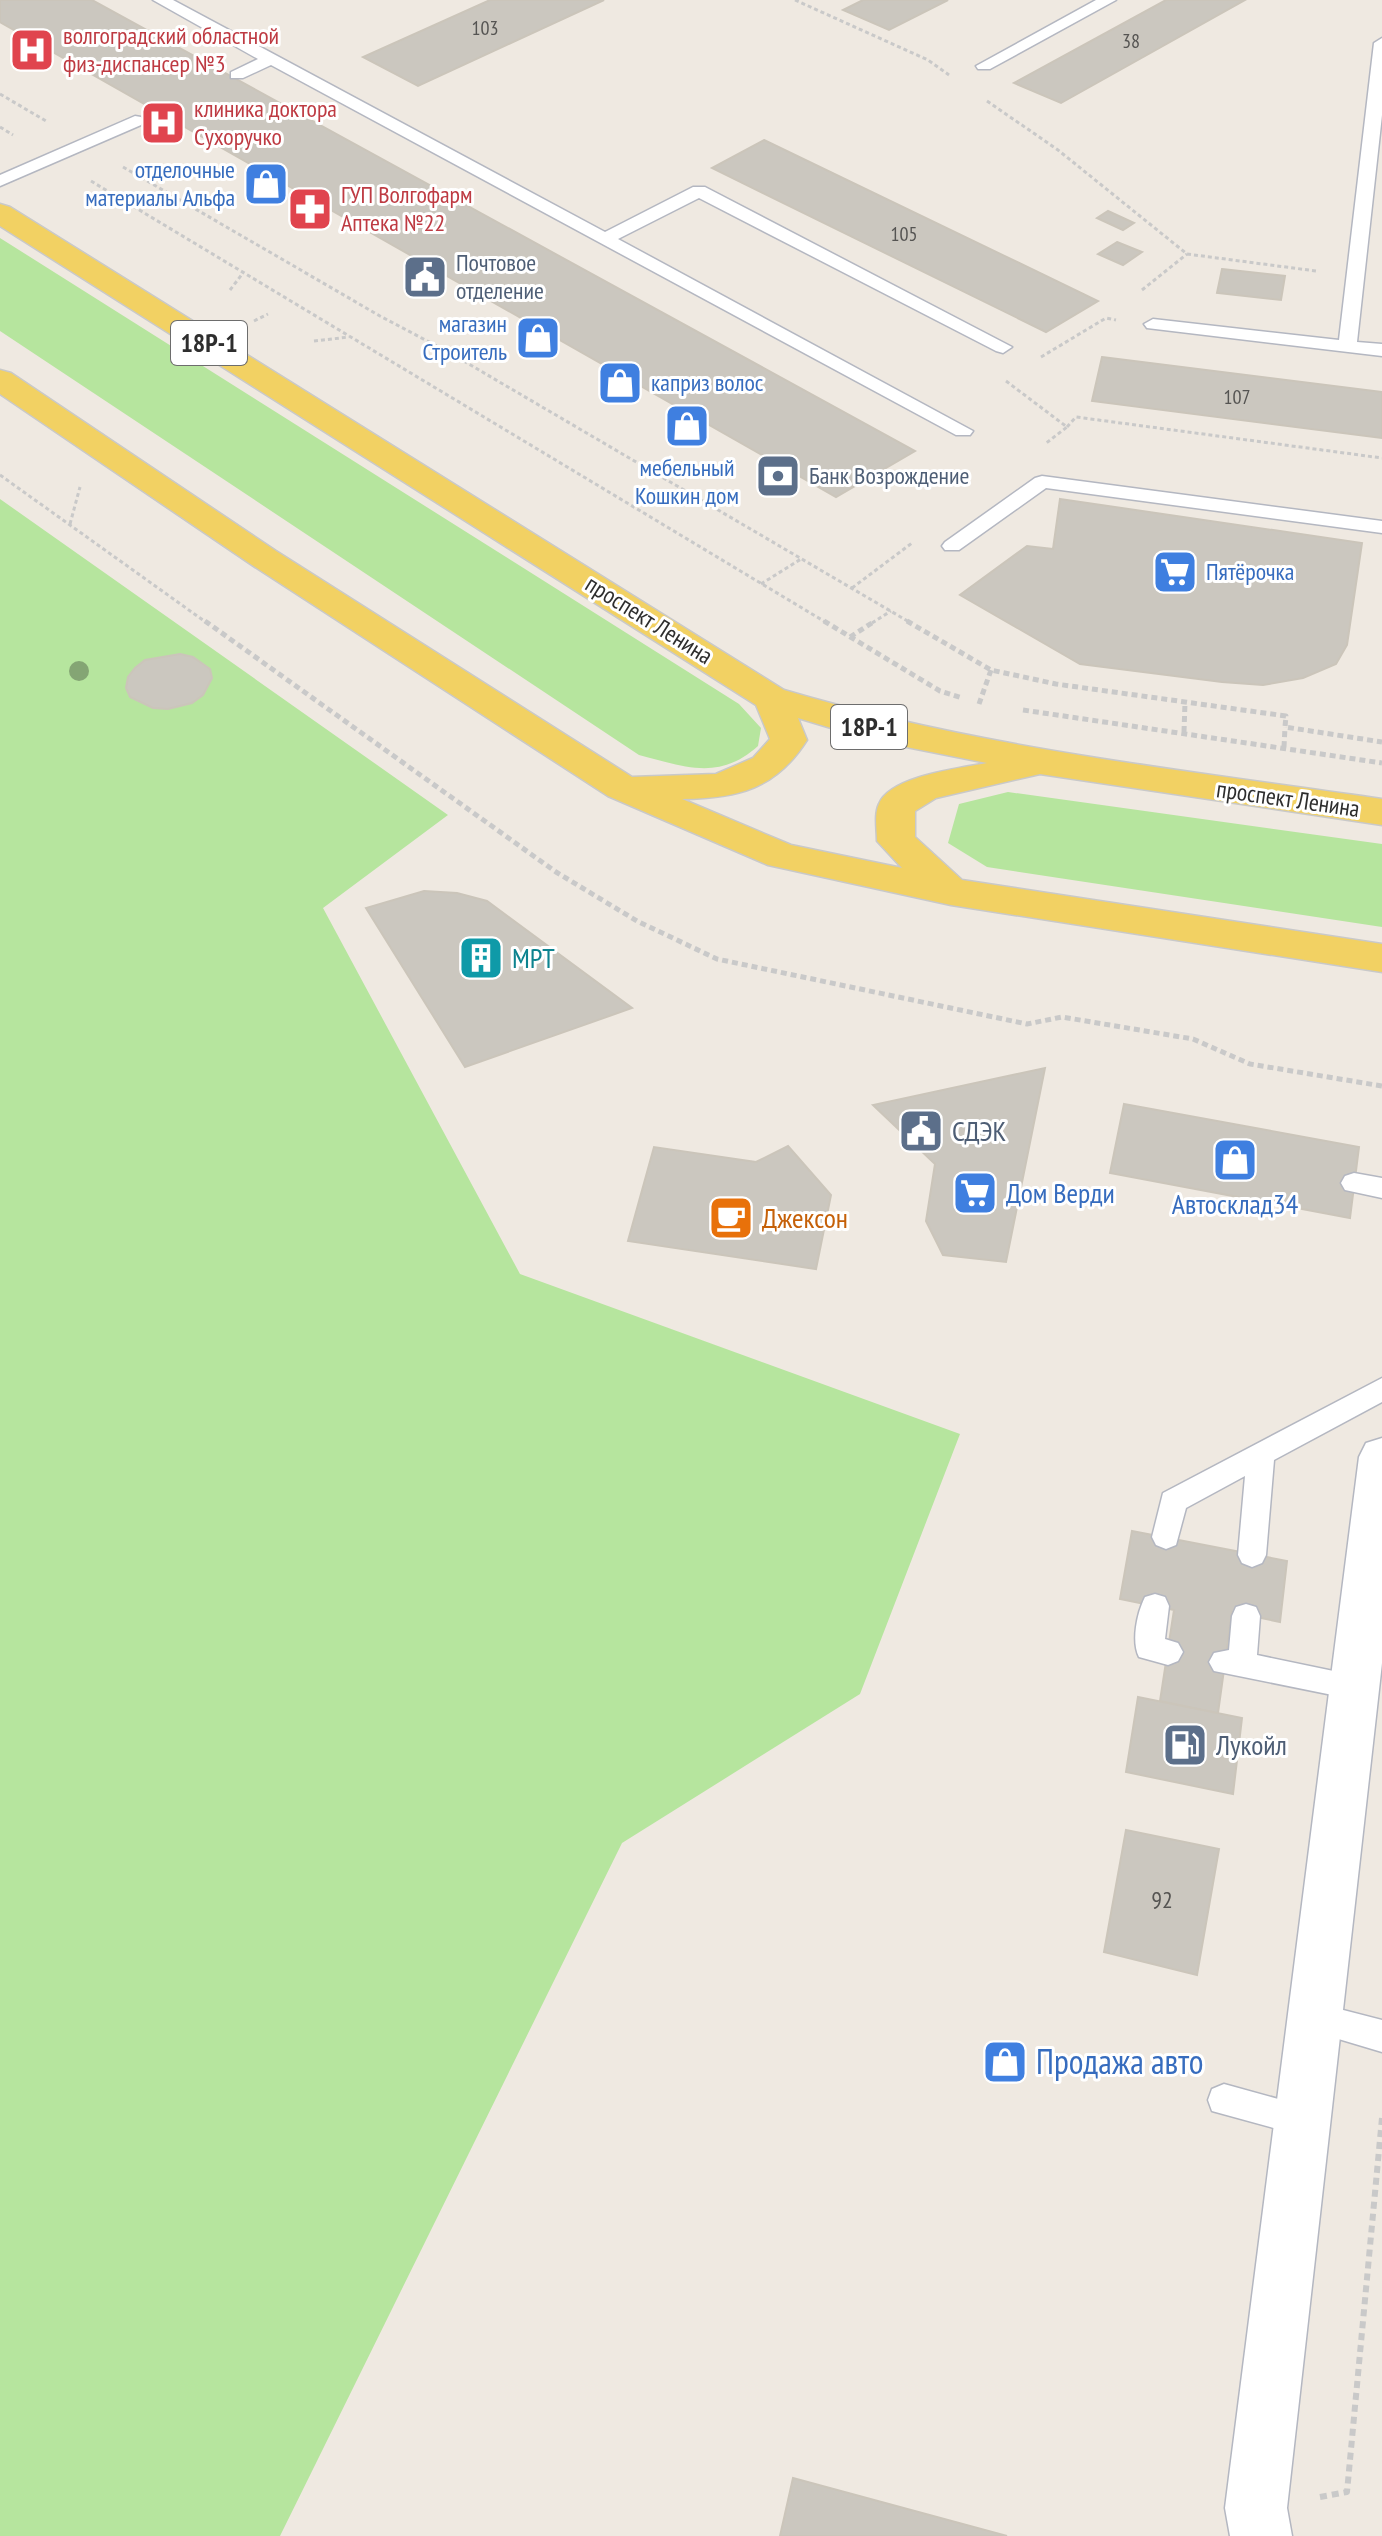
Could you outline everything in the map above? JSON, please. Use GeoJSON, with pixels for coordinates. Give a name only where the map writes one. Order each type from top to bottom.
{"type":"FeatureCollection","features":[{"type":"Feature","properties":{"kind":"main road","name":"проспект Ленина"},"geometry":{"type":"LineString","coordinates":[[0,213],[771,698],[871,728],[1048,763],[1382,812]]}},
{"type":"Feature","properties":{"kind":"main road"},"geometry":{"type":"LineString","coordinates":[[0,380],[264,558],[621,787],[782,856],[952,892],[1382,958]]}},
{"type":"Feature","properties":{"kind":"main road"},"geometry":{"type":"LineString","coordinates":[[621,787],[721,786],[766,767],[789,740],[771,698]]}},
{"type":"Feature","properties":{"kind":"main road"},"geometry":{"type":"LineString","coordinates":[[952,892],[896,841],[896,806],[925,788],[1048,763]]}},
{"type":"Feature","properties":{"kind":"street"},"geometry":{"type":"LineString","coordinates":[[1258,2522],[1382,1457]]}},
{"type":"Feature","properties":{"kind":"lane"},"geometry":{"type":"LineString","coordinates":[[161,0],[963,431]]}},
{"type":"Feature","properties":{"kind":"lane"},"geometry":{"type":"LineString","coordinates":[[984,66],[1108,0]]}},
{"type":"Feature","properties":{"kind":"lane"},"geometry":{"type":"LineString","coordinates":[[1347,346],[1382,43]]}},
{"type":"Feature","properties":{"kind":"lane"},"geometry":{"type":"LineString","coordinates":[[237,75],[271,59]]}},
{"type":"Feature","properties":{"kind":"lane"},"geometry":{"type":"LineString","coordinates":[[0,181],[135,121]]}},
{"type":"Feature","properties":{"kind":"lane"},"geometry":{"type":"LineString","coordinates":[[604,239],[699,191],[1003,347]]}},
{"type":"Feature","properties":{"kind":"lane"},"geometry":{"type":"LineString","coordinates":[[1153,324],[1382,350]]}},
{"type":"Feature","properties":{"kind":"lane"},"geometry":{"type":"LineString","coordinates":[[952,546],[1042,482],[1382,527]]}},
{"type":"Feature","properties":{"kind":"lane"},"geometry":{"type":"LineString","coordinates":[[1354,1183],[1382,1188]]}},
{"type":"Feature","properties":{"kind":"lane"},"geometry":{"type":"LineString","coordinates":[[1166,1537],[1173,1501],[1382,1389]]}},
{"type":"Feature","properties":{"kind":"lane"},"geometry":{"type":"LineString","coordinates":[[1252,1555],[1261,1453]]}},
{"type":"Feature","properties":{"kind":"lane"},"geometry":{"type":"LineString","coordinates":[[1155,1606],[1149,1648],[1168,1652]]}},
{"type":"Feature","properties":{"kind":"lane"},"geometry":{"type":"LineString","coordinates":[[1246,1616],[1233,1664],[1357,1687]]}},
{"type":"Feature","properties":{"kind":"lane"},"geometry":{"type":"LineString","coordinates":[[1316,2018],[1382,2036]]}},
{"type":"Feature","properties":{"kind":"lane"},"geometry":{"type":"LineString","coordinates":[[1224,2100],[1303,2120]]}},
{"type":"Feature","properties":{"kind":"path"},"geometry":{"type":"LineString","coordinates":[[795,0],[928,60],[954,78]]}},
{"type":"Feature","properties":{"kind":"path"},"geometry":{"type":"LineString","coordinates":[[0,94],[991,670],[1056,684],[1286,716],[1284,747]]}},
{"type":"Feature","properties":{"kind":"path"},"geometry":{"type":"LineString","coordinates":[[980,96],[1058,150],[1187,254],[1355,276]]}},
{"type":"Feature","properties":{"kind":"path"},"geometry":{"type":"LineString","coordinates":[[0,127],[940,691],[979,704],[991,670]]}},
{"type":"Feature","properties":{"kind":"path"},"geometry":{"type":"LineString","coordinates":[[230,290],[243,273]]}},
{"type":"Feature","properties":{"kind":"path"},"geometry":{"type":"LineString","coordinates":[[1003,347],[1031,363],[1106,318],[1153,324]]}},
{"type":"Feature","properties":{"kind":"path"},"geometry":{"type":"LineString","coordinates":[[314,341],[350,336]]}},
{"type":"Feature","properties":{"kind":"path"},"geometry":{"type":"LineString","coordinates":[[1067,427],[1076,417],[1382,458]]}},
{"type":"Feature","properties":{"kind":"path"},"geometry":{"type":"LineString","coordinates":[[69,524],[81,482]]}},
{"type":"Feature","properties":{"kind":"path"},"geometry":{"type":"LineString","coordinates":[[761,584],[802,559]]}},
{"type":"Feature","properties":{"kind":"path"},"geometry":{"type":"LineString","coordinates":[[850,637],[891,611]]}},
{"type":"Feature","properties":{"kind":"path"},"geometry":{"type":"LineString","coordinates":[[1184,732],[1185,703]]}},
{"type":"Feature","properties":{"kind":"path"},"geometry":{"type":"LineString","coordinates":[[1011,708],[1382,763]]}},
{"type":"Feature","properties":{"kind":"path"},"geometry":{"type":"LineString","coordinates":[[1285,727],[1382,742]]}},
{"type":"Feature","properties":{"kind":"path"},"geometry":{"type":"LineString","coordinates":[[1258,2522],[1347,2492],[1382,2118]]}},
{"type":"Feature","properties":{"kind":"green space"},"geometry":{"type":"Polygon","coordinates":[[[0,238],[739,704],[761,728],[758,746],[730,764],[716,767],[687,767],[639,755],[0,331],[0,238]]]}},
{"type":"Feature","properties":{"kind":"green space"},"geometry":{"type":"Polygon","coordinates":[[[0,499],[448,815],[323,908],[520,1274],[960,1434],[860,1694],[622,1843],[280,2536],[0,2536],[0,499]]]}},
{"type":"Feature","properties":{"kind":"green space"},"geometry":{"type":"Polygon","coordinates":[[[1008,792],[1382,844],[1382,927],[987,867],[948,843],[959,804],[1008,792]]]}},
{"type":"Feature","properties":{"kind":"building"},"geometry":{"type":"Polygon","coordinates":[[[0,0],[92,0],[915,451],[836,497],[0,22],[0,0]]]}},
{"type":"Feature","properties":{"kind":"building"},"geometry":{"type":"Polygon","coordinates":[[[490,0],[604,0],[418,86],[363,57],[490,0]]]}},
{"type":"Feature","properties":{"kind":"building"},"geometry":{"type":"Polygon","coordinates":[[[863,0],[948,0],[889,30],[843,10],[863,0]]]}},
{"type":"Feature","properties":{"kind":"building"},"geometry":{"type":"Polygon","coordinates":[[[1166,0],[1245,0],[1061,103],[1014,83],[1166,0]]]}},
{"type":"Feature","properties":{"kind":"building"},"geometry":{"type":"Polygon","coordinates":[[[764,140],[1098,301],[1046,332],[712,168],[764,140]]]}},
{"type":"Feature","properties":{"kind":"building"},"geometry":{"type":"Polygon","coordinates":[[[1108,211],[1134,223],[1123,230],[1097,218],[1108,211]]]}},
{"type":"Feature","properties":{"kind":"building"},"geometry":{"type":"Polygon","coordinates":[[[1117,242],[1142,252],[1123,265],[1098,254],[1117,242]]]}},
{"type":"Feature","properties":{"kind":"building"},"geometry":{"type":"Polygon","coordinates":[[[1222,269],[1285,276],[1281,300],[1217,293],[1222,269]]]}},
{"type":"Feature","properties":{"kind":"building"},"geometry":{"type":"Polygon","coordinates":[[[1102,357],[1382,392],[1382,438],[1092,401],[1102,357]]]}},
{"type":"Feature","properties":{"kind":"building","name":"Пятёрочка"},"geometry":{"type":"Polygon","coordinates":[[[1060,499],[1362,543],[1347,645],[1336,664],[1303,678],[1263,685],[1080,664],[960,595],[1027,546],[1053,549],[1060,499]]]}},
{"type":"Feature","properties":{"kind":"building"},"geometry":{"type":"Polygon","coordinates":[[[180,654],[193,657],[210,669],[212,678],[203,695],[192,703],[168,709],[153,708],[130,697],[126,688],[128,677],[135,668],[145,660],[180,654]]]}},
{"type":"Feature","properties":{"kind":"building","name":"МРТ"},"geometry":{"type":"Polygon","coordinates":[[[424,891],[457,893],[487,901],[632,1008],[465,1067],[366,908],[424,891]]]}},
{"type":"Feature","properties":{"kind":"building","name":"Дом Верди"},"geometry":{"type":"Polygon","coordinates":[[[1045,1068],[1006,1262],[943,1255],[926,1221],[935,1164],[873,1105],[1045,1068]]]}},
{"type":"Feature","properties":{"kind":"building","name":"Автосклад34"},"geometry":{"type":"Polygon","coordinates":[[[1124,1104],[1359,1147],[1350,1218],[1110,1173],[1124,1104]]]}},
{"type":"Feature","properties":{"kind":"building","name":"Джексон"},"geometry":{"type":"Polygon","coordinates":[[[788,1146],[831,1195],[816,1269],[628,1241],[654,1147],[756,1162],[788,1146]]]}},
{"type":"Feature","properties":{"kind":"building"},"geometry":{"type":"Polygon","coordinates":[[[1132,1531],[1287,1561],[1280,1622],[1232,1612],[1218,1713],[1160,1701],[1174,1610],[1120,1599],[1132,1531]]]}},
{"type":"Feature","properties":{"kind":"building","name":"Лукойл"},"geometry":{"type":"Polygon","coordinates":[[[1138,1697],[1242,1718],[1233,1794],[1126,1772],[1138,1697]]]}},
{"type":"Feature","properties":{"kind":"building"},"geometry":{"type":"Polygon","coordinates":[[[1126,1830],[1219,1849],[1197,1975],[1104,1952],[1126,1830]]]}},
{"type":"Feature","properties":{"kind":"building"},"geometry":{"type":"Polygon","coordinates":[[[793,2478],[1007,2536],[780,2536],[793,2478]]]}},
{"type":"Feature","properties":{"kind":"place","name":"волгоградский областной физ-диспансер №3"},"geometry":{"type":"Point","coordinates":[32,50]}},
{"type":"Feature","properties":{"kind":"place","name":"клиника доктора Сухоручко"},"geometry":{"type":"Point","coordinates":[163,123]}},
{"type":"Feature","properties":{"kind":"place","name":"отделочные материалы Альфа"},"geometry":{"type":"Point","coordinates":[266,184]}},
{"type":"Feature","properties":{"kind":"place","name":"ГУП Волгофарм Аптека №22"},"geometry":{"type":"Point","coordinates":[310,209]}},
{"type":"Feature","properties":{"kind":"place","name":"Почтовое отделение"},"geometry":{"type":"Point","coordinates":[425,277]}},
{"type":"Feature","properties":{"kind":"place","name":"магазин Строитель"},"geometry":{"type":"Point","coordinates":[538,338]}},
{"type":"Feature","properties":{"kind":"place","name":"каприз волос"},"geometry":{"type":"Point","coordinates":[620,383]}},
{"type":"Feature","properties":{"kind":"place","name":"мебельный Кошкин дом"},"geometry":{"type":"Point","coordinates":[687,426]}},
{"type":"Feature","properties":{"kind":"place","name":"Банк Возрождение"},"geometry":{"type":"Point","coordinates":[778,476]}},
{"type":"Feature","properties":{"kind":"place","name":"Пятёрочка"},"geometry":{"type":"Point","coordinates":[1175,572]}},
{"type":"Feature","properties":{"kind":"place","name":"МРТ"},"geometry":{"type":"Point","coordinates":[481,958]}},
{"type":"Feature","properties":{"kind":"place","name":"СДЭК"},"geometry":{"type":"Point","coordinates":[921,1131]}},
{"type":"Feature","properties":{"kind":"place","name":"Автосклад34"},"geometry":{"type":"Point","coordinates":[1235,1160]}},
{"type":"Feature","properties":{"kind":"place","name":"Дом Верди"},"geometry":{"type":"Point","coordinates":[975,1193]}},
{"type":"Feature","properties":{"kind":"place","name":"Джексон"},"geometry":{"type":"Point","coordinates":[731,1218]}},
{"type":"Feature","properties":{"kind":"place","name":"Лукойл"},"geometry":{"type":"Point","coordinates":[1185,1745]}},
{"type":"Feature","properties":{"kind":"place","name":"Продажа авто"},"geometry":{"type":"Point","coordinates":[1005,2062]}}]}
